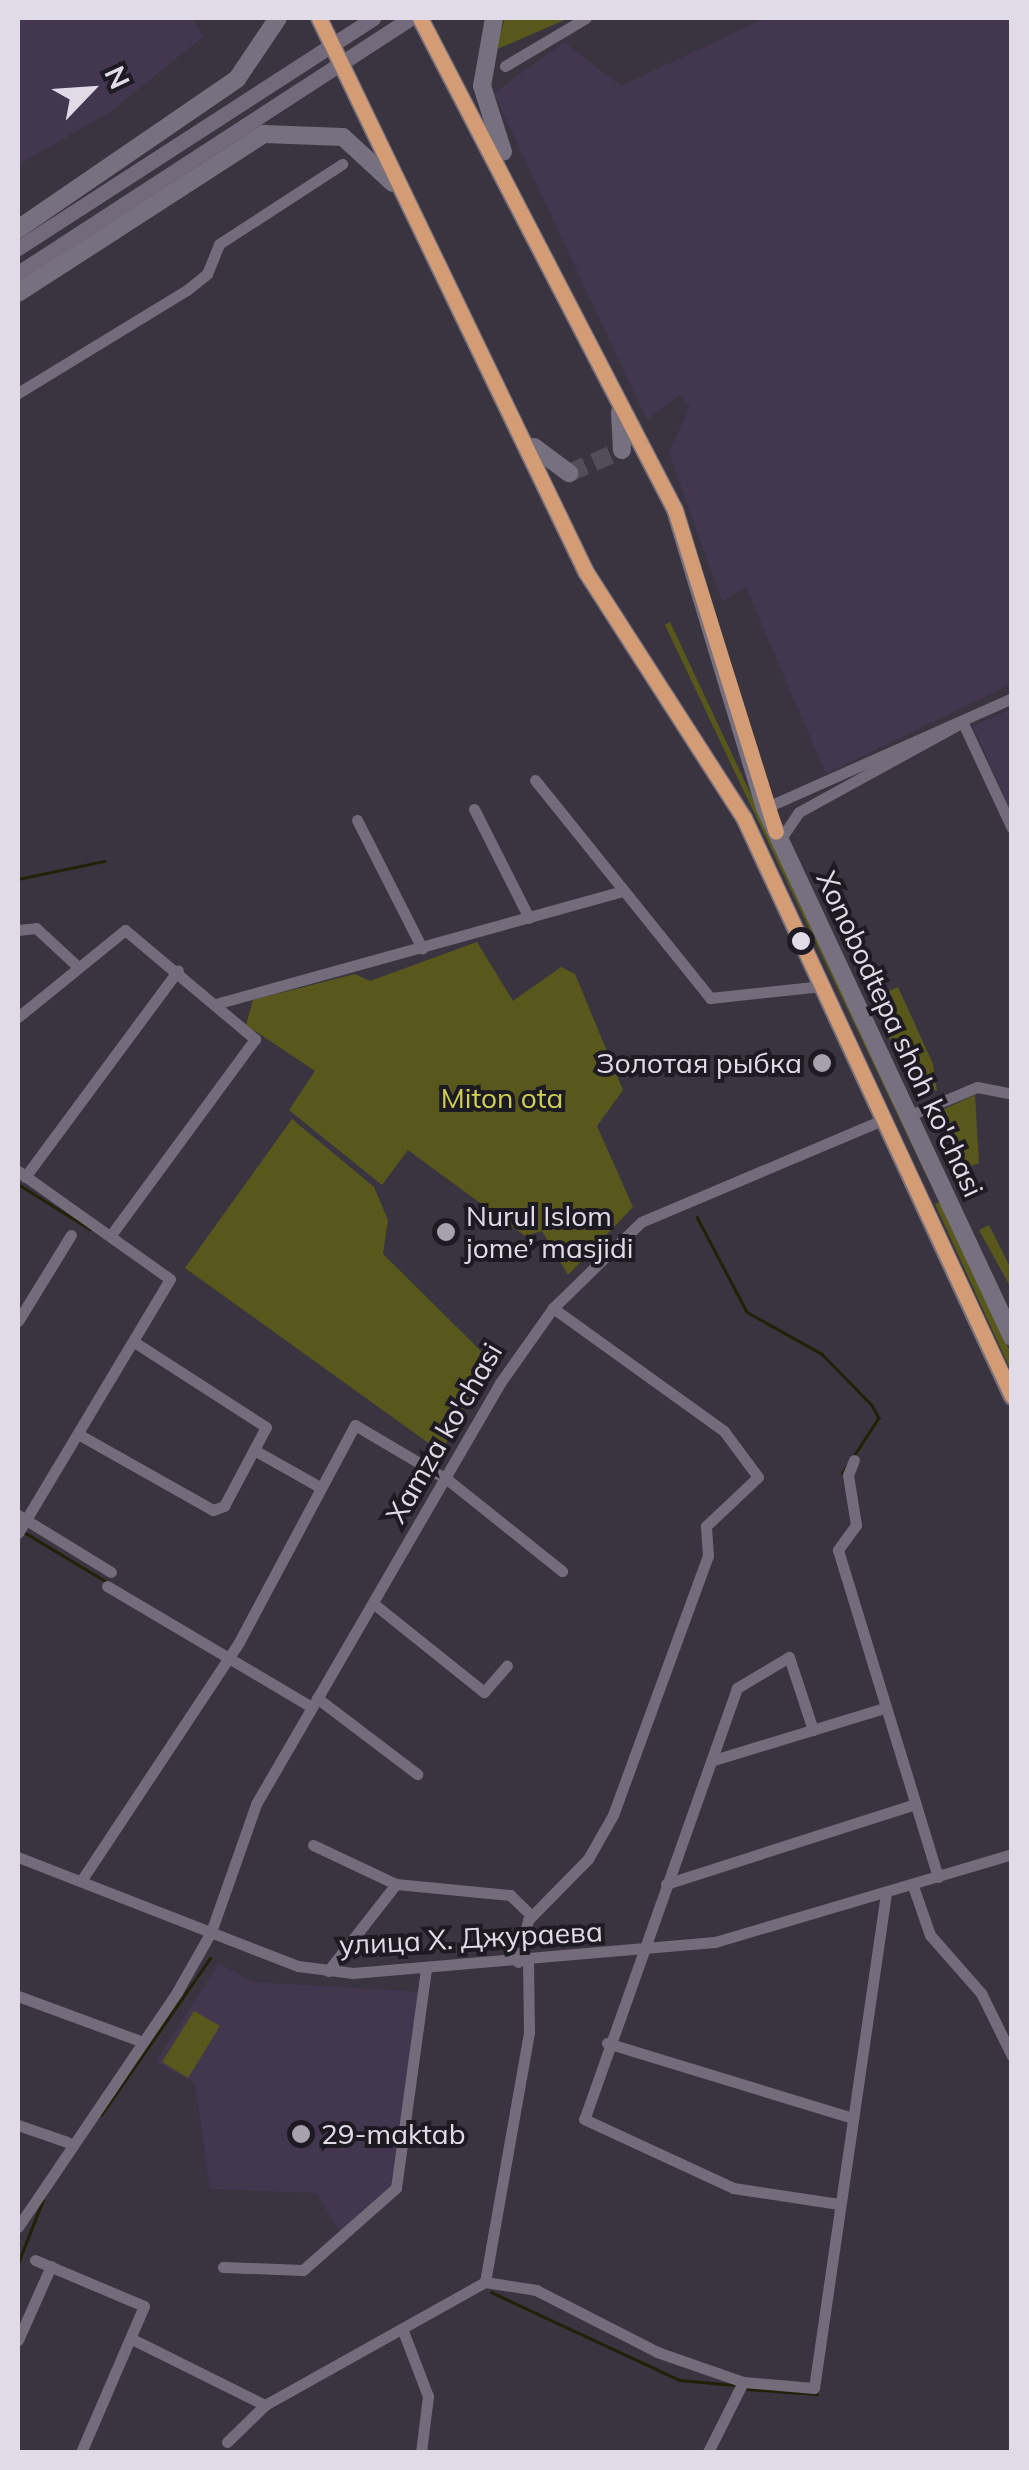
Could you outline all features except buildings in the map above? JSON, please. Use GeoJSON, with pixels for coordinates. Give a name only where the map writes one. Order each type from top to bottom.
{"type":"FeatureCollection","features":[{"type":"Feature","properties":{"kind":"highway"},"geometry":{"type":"LineString","coordinates":[[18,229],[237,79],[278,18]]}},
{"type":"Feature","properties":{"kind":"highway","name":"Xonobodtepa shoh ko'chasi"},"geometry":{"type":"LineString","coordinates":[[319,18],[481,341],[598,596],[744,818],[1012,1397]]}},
{"type":"Feature","properties":{"kind":"highway"},"geometry":{"type":"LineString","coordinates":[[420,18],[478,110],[604,370],[626,431],[622,450]]}},
{"type":"Feature","properties":{"kind":"highway"},"geometry":{"type":"LineString","coordinates":[[478,110],[482,66],[494,18]]}},
{"type":"Feature","properties":{"kind":"highway"},"geometry":{"type":"LineString","coordinates":[[18,294],[270,133],[338,136],[390,164]]}},
{"type":"Feature","properties":{"kind":"highway","name":"Xonobodtepa shoh ko'chasi"},"geometry":{"type":"LineString","coordinates":[[604,370],[690,547],[765,808],[1012,1337]]}},
{"type":"Feature","properties":{"kind":"highway"},"geometry":{"type":"LineString","coordinates":[[520,426],[568,473]]}},
{"type":"Feature","properties":{"kind":"highway"},"geometry":{"type":"LineString","coordinates":[[915,1188],[930,1190],[938,1178]]}},
{"type":"Feature","properties":{"kind":"main road"},"geometry":{"type":"LineString","coordinates":[[18,248],[373,18]]}},
{"type":"Feature","properties":{"kind":"main road"},"geometry":{"type":"LineString","coordinates":[[18,272],[410,18]]}},
{"type":"Feature","properties":{"kind":"street"},"geometry":{"type":"LineString","coordinates":[[505,66],[586,18]]}},
{"type":"Feature","properties":{"kind":"street"},"geometry":{"type":"LineString","coordinates":[[18,393],[187,290],[233,232],[342,164]]}},
{"type":"Feature","properties":{"kind":"street"},"geometry":{"type":"LineString","coordinates":[[765,808],[1012,698]]}},
{"type":"Feature","properties":{"kind":"street"},"geometry":{"type":"LineString","coordinates":[[962,721],[1012,828]]}},
{"type":"Feature","properties":{"kind":"street"},"geometry":{"type":"LineString","coordinates":[[782,845],[791,817],[943,741],[962,721]]}},
{"type":"Feature","properties":{"kind":"street"},"geometry":{"type":"LineString","coordinates":[[535,780],[710,998],[822,986]]}},
{"type":"Feature","properties":{"kind":"street"},"geometry":{"type":"LineString","coordinates":[[474,809],[529,918]]}},
{"type":"Feature","properties":{"kind":"street"},"geometry":{"type":"LineString","coordinates":[[357,820],[422,948]]}},
{"type":"Feature","properties":{"kind":"street"},"geometry":{"type":"LineString","coordinates":[[220,1003],[624,891]]}},
{"type":"Feature","properties":{"kind":"street"},"geometry":{"type":"LineString","coordinates":[[18,930],[36,928],[77,966]]}},
{"type":"Feature","properties":{"kind":"street"},"geometry":{"type":"LineString","coordinates":[[18,1017],[125,930],[220,1003],[254,1044],[111,1235]]}},
{"type":"Feature","properties":{"kind":"street"},"geometry":{"type":"LineString","coordinates":[[18,1533],[22,1518],[78,1434],[170,1279],[22,1174],[178,970]]}},
{"type":"Feature","properties":{"kind":"street"},"geometry":{"type":"LineString","coordinates":[[908,1116],[977,1087],[1012,1094]]}},
{"type":"Feature","properties":{"kind":"street","name":"Xamza ko'chasi"},"geometry":{"type":"LineString","coordinates":[[18,2226],[67,2142],[212,1932],[256,1804],[553,1308],[641,1222],[884,1120]]}},
{"type":"Feature","properties":{"kind":"street"},"geometry":{"type":"LineString","coordinates":[[18,1321],[72,1235]]}},
{"type":"Feature","properties":{"kind":"street"},"geometry":{"type":"LineString","coordinates":[[485,2282],[529,2032],[523,1962],[532,1916],[602,1838],[708,1556],[706,1526],[758,1476],[724,1431],[553,1308]]}},
{"type":"Feature","properties":{"kind":"street"},"geometry":{"type":"LineString","coordinates":[[78,1434],[212,1510],[256,1452],[262,1422],[134,1342]]}},
{"type":"Feature","properties":{"kind":"street"},"geometry":{"type":"LineString","coordinates":[[80,1881],[227,1655],[320,1486],[361,1423],[448,1480],[562,1571]]}},
{"type":"Feature","properties":{"kind":"street"},"geometry":{"type":"LineString","coordinates":[[256,1452],[320,1486]]}},
{"type":"Feature","properties":{"kind":"street"},"geometry":{"type":"LineString","coordinates":[[854,1460],[848,1475],[856,1524],[838,1550],[938,1877]]}},
{"type":"Feature","properties":{"kind":"street"},"geometry":{"type":"LineString","coordinates":[[22,1518],[111,1572]]}},
{"type":"Feature","properties":{"kind":"street"},"geometry":{"type":"LineString","coordinates":[[107,1586],[314,1703],[417,1774]]}},
{"type":"Feature","properties":{"kind":"street"},"geometry":{"type":"LineString","coordinates":[[374,1604],[484,1692],[507,1666]]}},
{"type":"Feature","properties":{"kind":"street"},"geometry":{"type":"LineString","coordinates":[[813,1730],[789,1657],[737,1688],[714,1760],[637,1954],[584,2119],[733,2188],[839,2204]]}},
{"type":"Feature","properties":{"kind":"street"},"geometry":{"type":"LineString","coordinates":[[714,1760],[884,1708]]}},
{"type":"Feature","properties":{"kind":"street"},"geometry":{"type":"LineString","coordinates":[[666,1884],[916,1804]]}},
{"type":"Feature","properties":{"kind":"street"},"geometry":{"type":"LineString","coordinates":[[312,1844],[396,1884],[510,1895],[532,1916]]}},
{"type":"Feature","properties":{"kind":"street","name":"улица Х. Джураева"},"geometry":{"type":"LineString","coordinates":[[18,1858],[212,1932],[328,1971],[426,1970],[637,1954],[715,1942],[1012,1854]]}},
{"type":"Feature","properties":{"kind":"street"},"geometry":{"type":"LineString","coordinates":[[328,1971],[396,1884]]}},
{"type":"Feature","properties":{"kind":"street"},"geometry":{"type":"LineString","coordinates":[[913,1886],[930,1935],[981,1993],[1012,2056]]}},
{"type":"Feature","properties":{"kind":"street"},"geometry":{"type":"LineString","coordinates":[[227,2442],[265,2405],[485,2282],[536,2290],[657,2352],[741,2387],[811,2390],[818,2383],[839,2204],[886,1893]]}},
{"type":"Feature","properties":{"kind":"street"},"geometry":{"type":"LineString","coordinates":[[223,2267],[303,2270],[396,2188],[426,1970]]}},
{"type":"Feature","properties":{"kind":"street"},"geometry":{"type":"LineString","coordinates":[[18,1996],[140,2041]]}},
{"type":"Feature","properties":{"kind":"street"},"geometry":{"type":"LineString","coordinates":[[606,2042],[852,2118]]}},
{"type":"Feature","properties":{"kind":"street"},"geometry":{"type":"LineString","coordinates":[[18,2125],[67,2142]]}},
{"type":"Feature","properties":{"kind":"street"},"geometry":{"type":"LineString","coordinates":[[35,2260],[140,2302],[134,2340],[81,2452]]}},
{"type":"Feature","properties":{"kind":"street"},"geometry":{"type":"LineString","coordinates":[[18,2340],[52,2266]]}},
{"type":"Feature","properties":{"kind":"street"},"geometry":{"type":"LineString","coordinates":[[403,2331],[428,2396],[421,2452]]}},
{"type":"Feature","properties":{"kind":"street"},"geometry":{"type":"LineString","coordinates":[[134,2340],[265,2405]]}},
{"type":"Feature","properties":{"kind":"street"},"geometry":{"type":"LineString","coordinates":[[708,2452],[741,2387]]}},
{"type":"Feature","properties":{"kind":"shaded area"},"geometry":{"type":"Polygon","coordinates":[[[18,18],[192,18],[203,37],[110,112],[18,165],[18,18]]]}},
{"type":"Feature","properties":{"kind":"shaded area"},"geometry":{"type":"Polygon","coordinates":[[[765,18],[1011,18],[1011,684],[826,774],[746,587],[722,601],[669,453],[690,406],[680,395],[647,420],[494,93],[564,42],[621,86],[765,18]]]}},
{"type":"Feature","properties":{"kind":"shaded area"},"geometry":{"type":"Polygon","coordinates":[[[1011,709],[1011,812],[973,726],[1011,709]]]}},
{"type":"Feature","properties":{"kind":"shaded area","name":"29-maktab"},"geometry":{"type":"Polygon","coordinates":[[[219,1963],[253,1982],[421,1992],[391,2185],[340,2232],[317,2193],[210,2189],[195,2083],[156,2062],[219,1963]]]}},
{"type":"Feature","properties":{"kind":"green space"},"geometry":{"type":"Polygon","coordinates":[[[505,18],[569,18],[495,50],[505,18]]]}},
{"type":"Feature","properties":{"kind":"green space"},"geometry":{"type":"Polygon","coordinates":[[[670,622],[929,1174],[927,1177],[665,625],[670,622]]]}},
{"type":"Feature","properties":{"kind":"green space","name":"Miton ota"},"geometry":{"type":"Polygon","coordinates":[[[477,942],[513,1001],[561,967],[575,974],[623,1090],[597,1126],[633,1207],[568,1275],[542,1231],[525,1236],[408,1150],[382,1185],[289,1110],[315,1071],[246,1025],[253,1000],[355,974],[370,981],[477,942]]]}},
{"type":"Feature","properties":{"kind":"green space"},"geometry":{"type":"Polygon","coordinates":[[[898,987],[933,1064],[937,1091],[911,1082],[876,1011],[872,998],[898,987]]]}},
{"type":"Feature","properties":{"kind":"green space"},"geometry":{"type":"Polygon","coordinates":[[[975,1095],[979,1163],[966,1168],[940,1111],[975,1095]]]}},
{"type":"Feature","properties":{"kind":"green space"},"geometry":{"type":"Polygon","coordinates":[[[292,1119],[374,1187],[388,1220],[383,1254],[491,1361],[441,1452],[185,1268],[292,1119]]]}},
{"type":"Feature","properties":{"kind":"green space"},"geometry":{"type":"Polygon","coordinates":[[[942,1201],[1011,1354],[1011,1371],[935,1204],[942,1201]]]}},
{"type":"Feature","properties":{"kind":"green space"},"geometry":{"type":"Polygon","coordinates":[[[989,1225],[1011,1269],[1011,1288],[979,1230],[989,1225]]]}},
{"type":"Feature","properties":{"kind":"green space"},"geometry":{"type":"Polygon","coordinates":[[[194,2011],[220,2026],[188,2078],[162,2062],[194,2011]]]}},
{"type":"Feature","properties":{"kind":"waterway"},"geometry":{"type":"LineString","coordinates":[[18,879],[104,861]]}},
{"type":"Feature","properties":{"kind":"waterway"},"geometry":{"type":"LineString","coordinates":[[18,1184],[90,1229]]}},
{"type":"Feature","properties":{"kind":"waterway"},"geometry":{"type":"LineString","coordinates":[[697,1217],[747,1312],[822,1354],[872,1405],[879,1418],[843,1473]]}},
{"type":"Feature","properties":{"kind":"waterway"},"geometry":{"type":"LineString","coordinates":[[24,1532],[107,1582]]}},
{"type":"Feature","properties":{"kind":"waterway"},"geometry":{"type":"LineString","coordinates":[[101,2115],[210,1958]]}},
{"type":"Feature","properties":{"kind":"waterway"},"geometry":{"type":"LineString","coordinates":[[18,2263],[43,2200]]}},
{"type":"Feature","properties":{"kind":"waterway"},"geometry":{"type":"LineString","coordinates":[[491,2292],[680,2380],[734,2385]]}},
{"type":"Feature","properties":{"kind":"waterway"},"geometry":{"type":"LineString","coordinates":[[747,2389],[817,2394]]}},
{"type":"Feature","properties":{"kind":"tunnel"},"geometry":{"type":"LineString","coordinates":[[569,473],[622,450]]}},
{"type":"Feature","properties":{"kind":"transit line"},"geometry":{"type":"LineString","coordinates":[[319,18],[586,572],[744,818],[1012,1396]]}},
{"type":"Feature","properties":{"kind":"transit line"},"geometry":{"type":"LineString","coordinates":[[420,18],[675,510],[776,832]]}},
{"type":"Feature","properties":{"kind":"place","name":"Золотая рыбка"},"geometry":{"type":"Point","coordinates":[822,1063]}},
{"type":"Feature","properties":{"kind":"place","name":"Nurul Islom jome’ masjidi"},"geometry":{"type":"Point","coordinates":[446,1232]}},
{"type":"Feature","properties":{"kind":"place","name":"29-maktab"},"geometry":{"type":"Point","coordinates":[301,2134]}}]}
